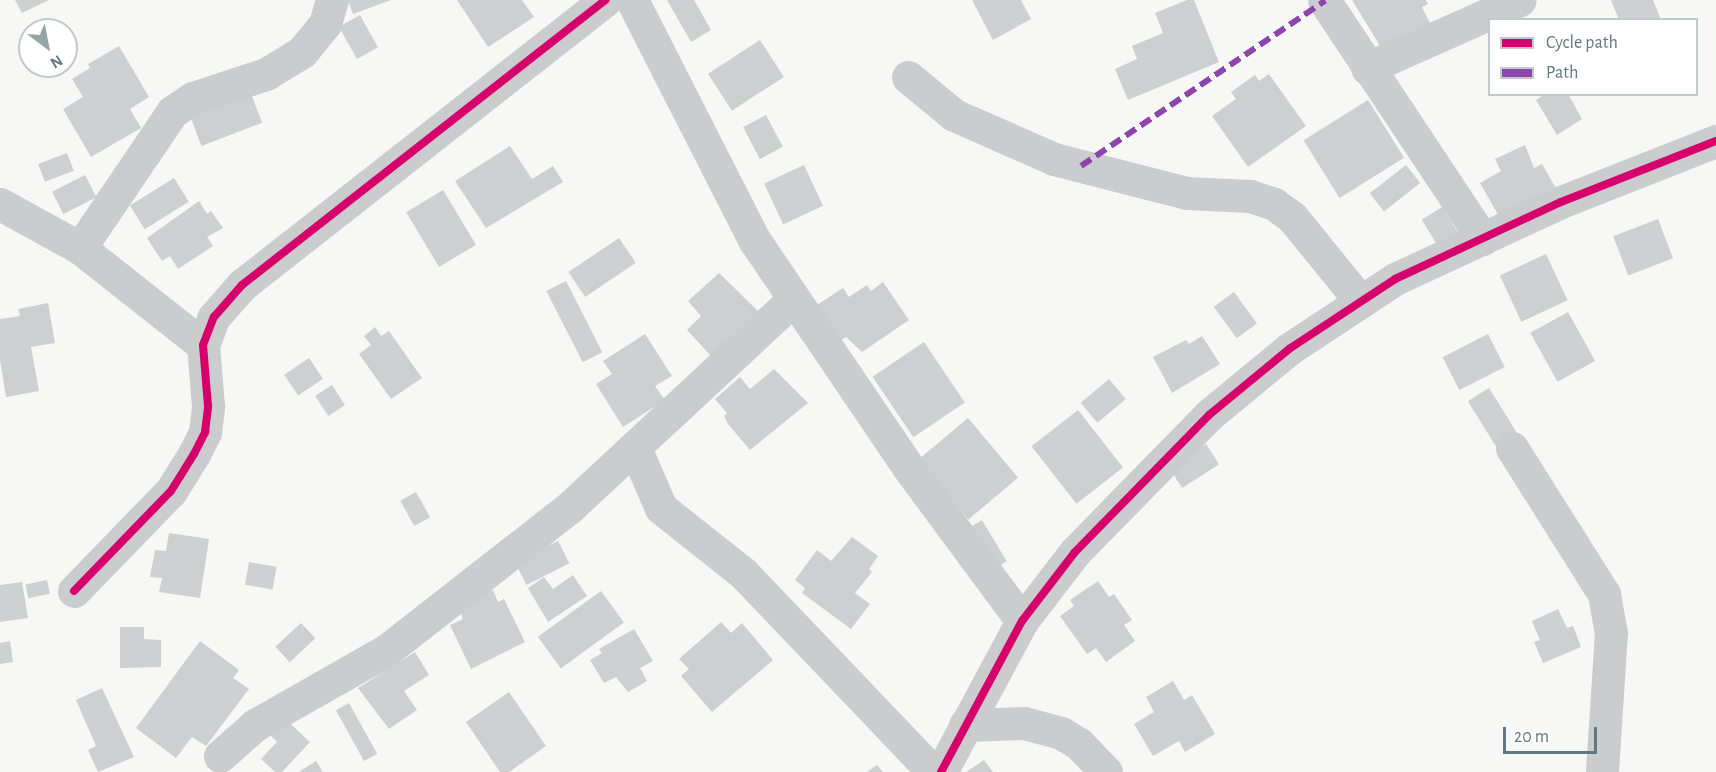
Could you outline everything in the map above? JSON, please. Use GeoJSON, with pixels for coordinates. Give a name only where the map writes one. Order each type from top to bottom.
{"type":"FeatureCollection","features":[{"type":"Feature","properties":{"kind":"street"},"geometry":{"type":"LineString","coordinates":[[80,248],[172,112],[193,98],[266,74],[302,52],[325,24],[332,0]]}},
{"type":"Feature","properties":{"kind":"street"},"geometry":{"type":"LineString","coordinates":[[74,591],[171,491],[194,454],[205,432],[208,406],[203,345],[214,317],[242,285],[606,0]]}},
{"type":"Feature","properties":{"kind":"street"},"geometry":{"type":"LineString","coordinates":[[632,0],[755,241],[908,467],[1022,621]]}},
{"type":"Feature","properties":{"kind":"street"},"geometry":{"type":"LineString","coordinates":[[1324,0],[1367,68],[1483,238]]}},
{"type":"Feature","properties":{"kind":"street"},"geometry":{"type":"LineString","coordinates":[[1367,68],[1520,0]]}},
{"type":"Feature","properties":{"kind":"street"},"geometry":{"type":"LineString","coordinates":[[908,77],[954,115],[1054,159],[1186,193],[1250,196],[1274,204],[1292,217],[1361,302]]}},
{"type":"Feature","properties":{"kind":"street"},"geometry":{"type":"LineString","coordinates":[[941,772],[964,724],[1022,621],[1083,544],[1209,415],[1289,349],[1395,279],[1561,202],[1716,141]]}},
{"type":"Feature","properties":{"kind":"street"},"geometry":{"type":"LineString","coordinates":[[0,204],[80,248],[203,345]]}},
{"type":"Feature","properties":{"kind":"street"},"geometry":{"type":"LineString","coordinates":[[220,756],[255,725],[387,650],[571,506],[794,299]]}},
{"type":"Feature","properties":{"kind":"street"},"geometry":{"type":"LineString","coordinates":[[635,448],[661,508],[743,573],[933,772]]}},
{"type":"Feature","properties":{"kind":"street"},"geometry":{"type":"LineString","coordinates":[[1512,448],[1604,594],[1611,632],[1602,772]]}},
{"type":"Feature","properties":{"kind":"street"},"geometry":{"type":"LineString","coordinates":[[964,724],[1024,723],[1061,733],[1079,744],[1106,772]]}},
{"type":"Feature","properties":{"kind":"building"},"geometry":{"type":"Polygon","coordinates":[[[15,0],[49,0],[22,13],[15,0]]]}},
{"type":"Feature","properties":{"kind":"building"},"geometry":{"type":"Polygon","coordinates":[[[348,0],[391,0],[353,14],[348,0]]]}},
{"type":"Feature","properties":{"kind":"building"},"geometry":{"type":"Polygon","coordinates":[[[457,0],[522,0],[534,17],[488,47],[457,0]]]}},
{"type":"Feature","properties":{"kind":"building"},"geometry":{"type":"Polygon","coordinates":[[[667,0],[694,0],[711,30],[691,42],[667,0]]]}},
{"type":"Feature","properties":{"kind":"building"},"geometry":{"type":"Polygon","coordinates":[[[972,0],[1021,0],[1031,19],[993,40],[972,0]]]}},
{"type":"Feature","properties":{"kind":"building"},"geometry":{"type":"Polygon","coordinates":[[[1187,0],[1194,0],[1219,62],[1128,100],[1115,69],[1137,59],[1132,46],[1163,33],[1155,13],[1187,0]]]}},
{"type":"Feature","properties":{"kind":"building"},"geometry":{"type":"Polygon","coordinates":[[[1352,0],[1426,0],[1428,4],[1422,7],[1434,31],[1385,54],[1352,0]]]}},
{"type":"Feature","properties":{"kind":"building"},"geometry":{"type":"Polygon","coordinates":[[[1611,0],[1653,0],[1660,18],[1618,18],[1611,0]]]}},
{"type":"Feature","properties":{"kind":"building"},"geometry":{"type":"Polygon","coordinates":[[[360,15],[378,47],[357,59],[339,27],[360,15]]]}},
{"type":"Feature","properties":{"kind":"building"},"geometry":{"type":"Polygon","coordinates":[[[760,40],[784,77],[732,111],[708,74],[760,40]]]}},
{"type":"Feature","properties":{"kind":"building"},"geometry":{"type":"Polygon","coordinates":[[[119,46],[149,97],[130,109],[141,128],[91,157],[63,109],[83,97],[72,79],[78,78],[78,75],[90,68],[88,64],[119,46]]]}},
{"type":"Feature","properties":{"kind":"building"},"geometry":{"type":"Polygon","coordinates":[[[1269,74],[1306,126],[1248,167],[1212,116],[1236,99],[1231,92],[1255,75],[1259,81],[1269,74]]]}},
{"type":"Feature","properties":{"kind":"building"},"geometry":{"type":"Polygon","coordinates":[[[250,91],[262,123],[202,146],[189,114],[250,91]]]}},
{"type":"Feature","properties":{"kind":"building"},"geometry":{"type":"Polygon","coordinates":[[[1542,96],[1569,96],[1582,119],[1557,135],[1536,100],[1542,96]]]}},
{"type":"Feature","properties":{"kind":"building"},"geometry":{"type":"Polygon","coordinates":[[[1368,100],[1404,158],[1340,198],[1304,140],[1368,100]]]}},
{"type":"Feature","properties":{"kind":"building"},"geometry":{"type":"Polygon","coordinates":[[[766,115],[783,147],[760,159],[743,127],[766,115]]]}},
{"type":"Feature","properties":{"kind":"building"},"geometry":{"type":"Polygon","coordinates":[[[1525,145],[1534,168],[1542,164],[1557,190],[1501,220],[1480,183],[1501,171],[1495,159],[1525,145]]]}},
{"type":"Feature","properties":{"kind":"building"},"geometry":{"type":"Polygon","coordinates":[[[510,146],[532,179],[553,166],[563,182],[486,228],[455,181],[510,146]]]}},
{"type":"Feature","properties":{"kind":"building"},"geometry":{"type":"Polygon","coordinates":[[[67,153],[74,171],[45,182],[38,164],[67,153]]]}},
{"type":"Feature","properties":{"kind":"building"},"geometry":{"type":"Polygon","coordinates":[[[804,165],[823,206],[783,224],[764,184],[804,165]]]}},
{"type":"Feature","properties":{"kind":"building"},"geometry":{"type":"Polygon","coordinates":[[[1406,165],[1420,183],[1384,211],[1370,193],[1406,165]]]}},
{"type":"Feature","properties":{"kind":"building"},"geometry":{"type":"Polygon","coordinates":[[[85,175],[96,197],[63,214],[52,192],[85,175]]]}},
{"type":"Feature","properties":{"kind":"building"},"geometry":{"type":"Polygon","coordinates":[[[174,178],[189,202],[145,229],[130,206],[174,178]]]}},
{"type":"Feature","properties":{"kind":"building"},"geometry":{"type":"Polygon","coordinates":[[[443,190],[476,245],[439,267],[406,212],[443,190]]]}},
{"type":"Feature","properties":{"kind":"building"},"geometry":{"type":"Polygon","coordinates":[[[199,201],[207,214],[211,211],[223,228],[207,237],[213,246],[178,269],[170,256],[162,261],[147,238],[199,201]]]}},
{"type":"Feature","properties":{"kind":"building"},"geometry":{"type":"Polygon","coordinates":[[[1442,207],[1463,240],[1442,253],[1422,220],[1442,207]]]}},
{"type":"Feature","properties":{"kind":"building"},"geometry":{"type":"Polygon","coordinates":[[[1658,219],[1673,258],[1628,275],[1613,236],[1658,219]]]}},
{"type":"Feature","properties":{"kind":"building"},"geometry":{"type":"Polygon","coordinates":[[[619,238],[636,263],[585,297],[568,272],[619,238]]]}},
{"type":"Feature","properties":{"kind":"building"},"geometry":{"type":"Polygon","coordinates":[[[1546,254],[1568,300],[1521,322],[1500,276],[1546,254]]]}},
{"type":"Feature","properties":{"kind":"building"},"geometry":{"type":"Polygon","coordinates":[[[719,273],[759,312],[711,356],[687,330],[701,316],[688,301],[719,273]]]}},
{"type":"Feature","properties":{"kind":"building"},"geometry":{"type":"Polygon","coordinates":[[[566,281],[602,352],[583,362],[546,291],[566,281]]]}},
{"type":"Feature","properties":{"kind":"building"},"geometry":{"type":"Polygon","coordinates":[[[883,282],[909,320],[862,352],[846,337],[841,340],[817,305],[843,288],[849,297],[867,285],[871,291],[883,282]]]}},
{"type":"Feature","properties":{"kind":"building"},"geometry":{"type":"Polygon","coordinates":[[[1234,292],[1257,324],[1237,338],[1214,307],[1234,292]]]}},
{"type":"Feature","properties":{"kind":"building"},"geometry":{"type":"Polygon","coordinates":[[[48,303],[55,343],[31,347],[39,391],[6,397],[0,360],[0,319],[20,316],[18,309],[48,303]]]}},
{"type":"Feature","properties":{"kind":"building"},"geometry":{"type":"Polygon","coordinates":[[[1568,312],[1595,361],[1558,382],[1530,333],[1568,312]]]}},
{"type":"Feature","properties":{"kind":"building"},"geometry":{"type":"Polygon","coordinates":[[[375,327],[381,336],[389,331],[422,378],[391,399],[359,354],[371,345],[364,336],[375,327]]]}},
{"type":"Feature","properties":{"kind":"building"},"geometry":{"type":"Polygon","coordinates":[[[645,334],[672,376],[655,386],[665,400],[623,427],[596,384],[612,374],[603,361],[645,334]]]}},
{"type":"Feature","properties":{"kind":"building"},"geometry":{"type":"Polygon","coordinates":[[[1488,334],[1505,367],[1459,390],[1443,357],[1488,334]]]}},
{"type":"Feature","properties":{"kind":"building"},"geometry":{"type":"Polygon","coordinates":[[[1202,336],[1220,364],[1172,393],[1153,357],[1186,340],[1189,344],[1202,336]]]}},
{"type":"Feature","properties":{"kind":"building"},"geometry":{"type":"Polygon","coordinates":[[[924,342],[965,403],[913,437],[873,377],[924,342]]]}},
{"type":"Feature","properties":{"kind":"building"},"geometry":{"type":"Polygon","coordinates":[[[309,358],[323,379],[298,396],[284,375],[309,358]]]}},
{"type":"Feature","properties":{"kind":"building"},"geometry":{"type":"Polygon","coordinates":[[[774,369],[808,403],[750,450],[728,424],[724,416],[727,413],[715,399],[740,377],[750,389],[774,369]]]}},
{"type":"Feature","properties":{"kind":"building"},"geometry":{"type":"Polygon","coordinates":[[[1109,379],[1126,399],[1097,423],[1081,403],[1109,379]]]}},
{"type":"Feature","properties":{"kind":"building"},"geometry":{"type":"Polygon","coordinates":[[[332,385],[345,405],[328,416],[315,396],[332,385]]]}},
{"type":"Feature","properties":{"kind":"building"},"geometry":{"type":"Polygon","coordinates":[[[1489,388],[1520,437],[1499,450],[1468,401],[1489,388]]]}},
{"type":"Feature","properties":{"kind":"building"},"geometry":{"type":"Polygon","coordinates":[[[1078,410],[1123,468],[1076,504],[1032,446],[1078,410]]]}},
{"type":"Feature","properties":{"kind":"building"},"geometry":{"type":"Polygon","coordinates":[[[968,418],[1018,478],[968,520],[918,460],[968,418]]]}},
{"type":"Feature","properties":{"kind":"building"},"geometry":{"type":"Polygon","coordinates":[[[1206,444],[1219,464],[1182,488],[1169,468],[1206,444]]]}},
{"type":"Feature","properties":{"kind":"building"},"geometry":{"type":"Polygon","coordinates":[[[416,492],[430,517],[414,526],[400,501],[416,492]]]}},
{"type":"Feature","properties":{"kind":"building"},"geometry":{"type":"Polygon","coordinates":[[[982,520],[1007,561],[990,571],[966,530],[982,520]]]}},
{"type":"Feature","properties":{"kind":"building"},"geometry":{"type":"Polygon","coordinates":[[[169,533],[209,539],[200,598],[159,592],[162,578],[150,577],[155,550],[166,551],[169,533]]]}},
{"type":"Feature","properties":{"kind":"building"},"geometry":{"type":"Polygon","coordinates":[[[852,537],[878,556],[869,569],[872,572],[855,593],[870,604],[851,629],[802,593],[805,588],[795,580],[817,550],[831,561],[852,537]]]}},
{"type":"Feature","properties":{"kind":"building"},"geometry":{"type":"Polygon","coordinates":[[[558,541],[569,563],[527,585],[515,563],[558,541]]]}},
{"type":"Feature","properties":{"kind":"building"},"geometry":{"type":"Polygon","coordinates":[[[249,562],[277,567],[273,590],[245,585],[249,562]]]}},
{"type":"Feature","properties":{"kind":"building"},"geometry":{"type":"Polygon","coordinates":[[[573,575],[587,596],[548,622],[528,588],[544,577],[553,589],[573,575]]]}},
{"type":"Feature","properties":{"kind":"building"},"geometry":{"type":"Polygon","coordinates":[[[47,580],[50,594],[28,598],[25,585],[47,580]]]}},
{"type":"Feature","properties":{"kind":"building"},"geometry":{"type":"Polygon","coordinates":[[[1098,581],[1109,597],[1114,594],[1132,620],[1124,625],[1135,641],[1106,662],[1096,648],[1087,654],[1060,616],[1074,606],[1070,600],[1098,581]]]}},
{"type":"Feature","properties":{"kind":"building"},"geometry":{"type":"Polygon","coordinates":[[[22,582],[28,618],[0,622],[0,585],[22,582]]]}},
{"type":"Feature","properties":{"kind":"building"},"geometry":{"type":"Polygon","coordinates":[[[493,590],[498,602],[504,599],[525,642],[471,669],[450,625],[463,619],[458,605],[493,590]]]}},
{"type":"Feature","properties":{"kind":"building"},"geometry":{"type":"Polygon","coordinates":[[[601,591],[624,623],[561,668],[538,637],[601,591]]]}},
{"type":"Feature","properties":{"kind":"building"},"geometry":{"type":"Polygon","coordinates":[[[1558,609],[1567,628],[1573,626],[1581,647],[1543,663],[1534,642],[1540,640],[1532,621],[1558,609]]]}},
{"type":"Feature","properties":{"kind":"building"},"geometry":{"type":"Polygon","coordinates":[[[721,622],[731,633],[742,623],[773,660],[712,712],[681,676],[689,669],[679,659],[721,622]]]}},
{"type":"Feature","properties":{"kind":"building"},"geometry":{"type":"Polygon","coordinates":[[[301,623],[315,638],[290,662],[275,647],[301,623]]]}},
{"type":"Feature","properties":{"kind":"building"},"geometry":{"type":"Polygon","coordinates":[[[120,627],[144,627],[144,639],[161,640],[161,667],[120,668],[120,627]]]}},
{"type":"Feature","properties":{"kind":"building"},"geometry":{"type":"Polygon","coordinates":[[[634,629],[653,661],[640,668],[647,681],[628,692],[616,677],[604,683],[590,660],[602,653],[599,649],[634,629]]]}},
{"type":"Feature","properties":{"kind":"building"},"geometry":{"type":"Polygon","coordinates":[[[10,641],[13,662],[0,664],[0,643],[10,641]]]}},
{"type":"Feature","properties":{"kind":"building"},"geometry":{"type":"Polygon","coordinates":[[[200,641],[239,670],[233,678],[249,689],[206,746],[192,737],[176,758],[136,728],[200,641]]]}},
{"type":"Feature","properties":{"kind":"building"},"geometry":{"type":"Polygon","coordinates":[[[415,652],[429,675],[404,691],[417,710],[389,729],[358,688],[415,652]]]}},
{"type":"Feature","properties":{"kind":"building"},"geometry":{"type":"Polygon","coordinates":[[[1173,681],[1184,700],[1192,695],[1215,734],[1185,752],[1179,741],[1153,756],[1134,724],[1154,712],[1146,697],[1173,681]]]}},
{"type":"Feature","properties":{"kind":"building"},"geometry":{"type":"Polygon","coordinates":[[[102,688],[134,757],[98,772],[88,750],[96,746],[76,700],[102,688]]]}},
{"type":"Feature","properties":{"kind":"building"},"geometry":{"type":"Polygon","coordinates":[[[509,692],[546,746],[509,772],[500,772],[466,722],[509,692]]]}},
{"type":"Feature","properties":{"kind":"building"},"geometry":{"type":"Polygon","coordinates":[[[349,703],[377,754],[364,761],[336,710],[349,703]]]}},
{"type":"Feature","properties":{"kind":"building"},"geometry":{"type":"Polygon","coordinates":[[[282,716],[310,742],[282,772],[275,772],[261,759],[277,742],[267,732],[282,716]]]}},
{"type":"Feature","properties":{"kind":"building"},"geometry":{"type":"Polygon","coordinates":[[[984,760],[993,772],[966,772],[984,760]]]}},
{"type":"Feature","properties":{"kind":"building"},"geometry":{"type":"Polygon","coordinates":[[[316,761],[323,772],[299,772],[316,761]]]}},
{"type":"Feature","properties":{"kind":"building"},"geometry":{"type":"Polygon","coordinates":[[[877,765],[883,772],[867,772],[877,765]]]}},
{"type":"Feature","properties":{"kind":"marked path"},"geometry":{"type":"LineString","coordinates":[[1081,166],[1325,1]]}},
{"type":"Feature","properties":{"kind":"cycle path"},"geometry":{"type":"LineString","coordinates":[[74,591],[171,491],[194,454],[205,432],[208,406],[203,345],[214,317],[242,285],[606,0]]}},
{"type":"Feature","properties":{"kind":"cycle path"},"geometry":{"type":"LineString","coordinates":[[941,772],[1022,621],[1075,552],[1209,415],[1289,349],[1395,279],[1561,202],[1716,141]]}}]}
